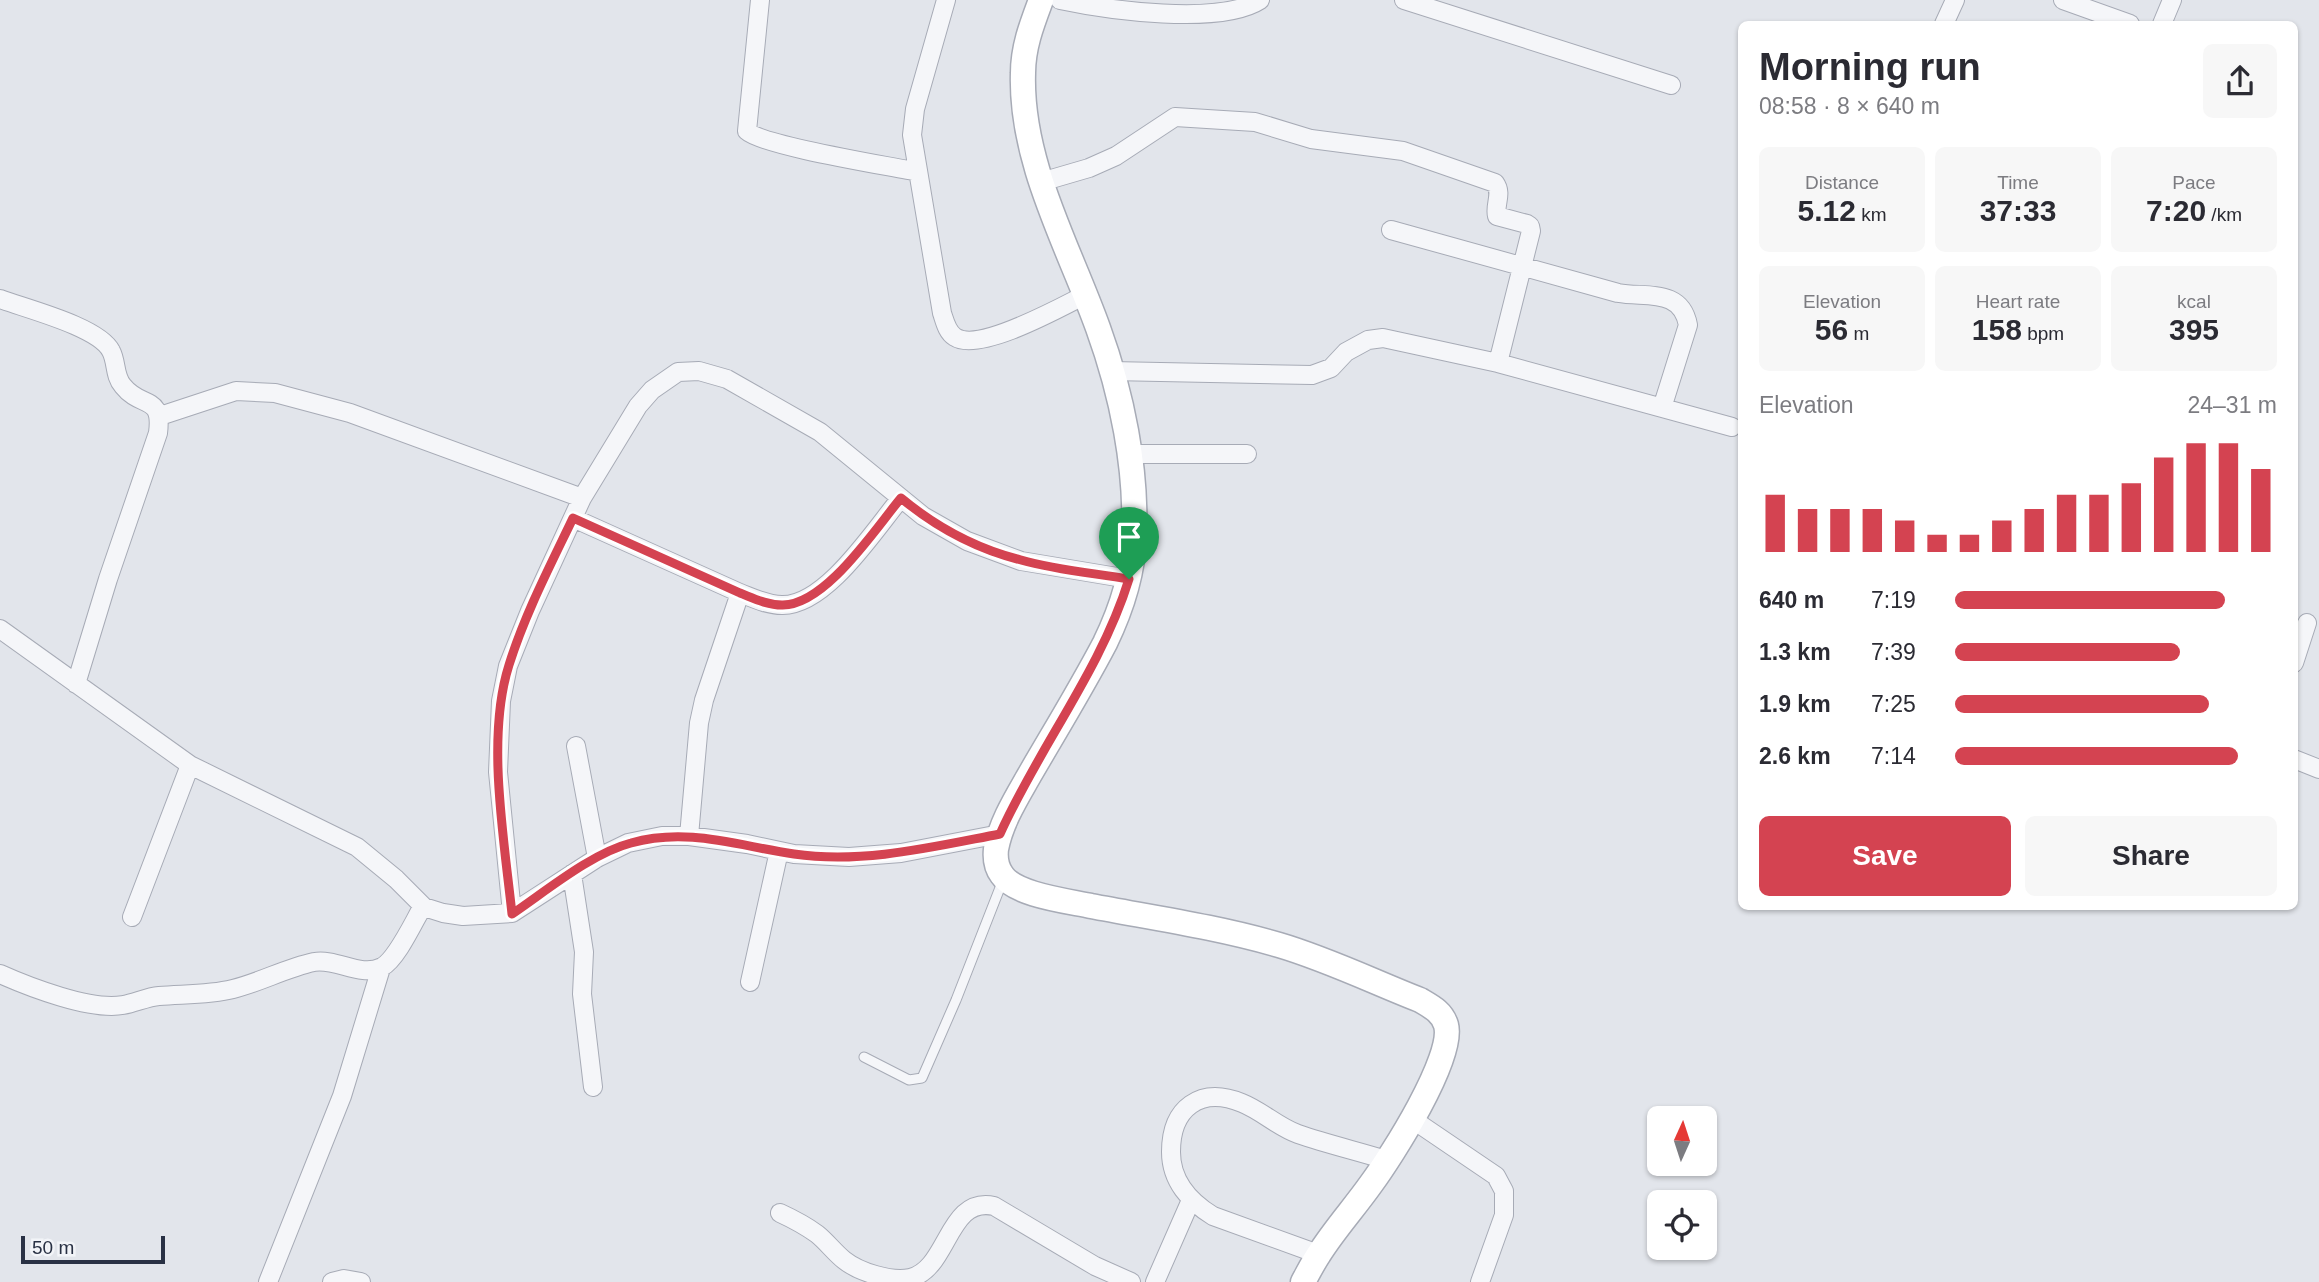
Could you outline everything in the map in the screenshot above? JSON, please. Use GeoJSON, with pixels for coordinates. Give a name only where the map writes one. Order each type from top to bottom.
{"type":"FeatureCollection","features":[{"type":"Feature","properties":{"kind":"street"},"geometry":{"type":"LineString","coordinates":[[760,0],[747,131],[752,136],[777,143],[918,172]]}},
{"type":"Feature","properties":{"kind":"street"},"geometry":{"type":"LineString","coordinates":[[946,0],[915,110],[913,150],[947,328],[956,338],[972,340],[1018,329],[1085,295]]}},
{"type":"Feature","properties":{"kind":"street"},"geometry":{"type":"LineString","coordinates":[[1041,0],[1028,37],[1023,70],[1023,94],[1030,139],[1041,182],[1111,371],[1129,454],[1134,494],[1134,540],[1129,579],[1105,643],[1014,804],[1000,834],[996,859],[1003,879],[1019,888],[1052,898],[1199,924],[1283,946],[1420,1000],[1439,1011],[1446,1024],[1447,1036],[1435,1073],[1412,1119],[1318,1254],[1303,1282]]}},
{"type":"Feature","properties":{"kind":"street"},"geometry":{"type":"LineString","coordinates":[[1060,0],[1105,9],[1216,14],[1244,9],[1259,0]]}},
{"type":"Feature","properties":{"kind":"street"},"geometry":{"type":"LineString","coordinates":[[1404,0],[1671,85]]}},
{"type":"Feature","properties":{"kind":"street"},"geometry":{"type":"LineString","coordinates":[[1945,21],[1955,0]]}},
{"type":"Feature","properties":{"kind":"street"},"geometry":{"type":"LineString","coordinates":[[2063,0],[2122,21]]}},
{"type":"Feature","properties":{"kind":"street"},"geometry":{"type":"LineString","coordinates":[[2163,21],[2172,0]]}},
{"type":"Feature","properties":{"kind":"street"},"geometry":{"type":"LineString","coordinates":[[1041,182],[1089,168],[1115,156],[1175,117],[1255,122],[1311,139],[1403,151],[1495,183],[1499,192],[1497,216],[1530,226],[1531,231],[1498,363]]}},
{"type":"Feature","properties":{"kind":"street"},"geometry":{"type":"LineString","coordinates":[[1391,230],[1618,293],[1655,295],[1678,303],[1686,312],[1688,325],[1662,408]]}},
{"type":"Feature","properties":{"kind":"street"},"geometry":{"type":"LineString","coordinates":[[0,299],[93,332],[112,352],[117,376],[124,388],[155,408],[160,416],[158,433],[107,579],[76,684]]}},
{"type":"Feature","properties":{"kind":"street"},"geometry":{"type":"LineString","coordinates":[[1111,371],[1312,375],[1331,368],[1346,352],[1367,340],[1383,338],[1498,363],[1732,427]]}},
{"type":"Feature","properties":{"kind":"street"},"geometry":{"type":"LineString","coordinates":[[512,914],[498,772],[501,701],[508,666],[582,498],[638,406],[652,390],[678,372],[699,371],[727,379],[820,432],[923,516],[967,541],[1021,561],[1129,579]]}},
{"type":"Feature","properties":{"kind":"street"},"geometry":{"type":"LineString","coordinates":[[160,416],[236,391],[275,393],[350,412],[582,498]]}},
{"type":"Feature","properties":{"kind":"street"},"geometry":{"type":"LineString","coordinates":[[1129,454],[1247,454]]}},
{"type":"Feature","properties":{"kind":"street"},"geometry":{"type":"LineString","coordinates":[[573,518],[740,593],[783,606],[799,603],[816,594],[845,566],[901,498]]}},
{"type":"Feature","properties":{"kind":"street"},"geometry":{"type":"LineString","coordinates":[[689,836],[699,723],[740,593]]}},
{"type":"Feature","properties":{"kind":"street"},"geometry":{"type":"LineString","coordinates":[[2298,651],[2307,623]]}},
{"type":"Feature","properties":{"kind":"street"},"geometry":{"type":"LineString","coordinates":[[0,629],[190,765],[357,847],[396,879],[423,906],[443,913],[463,916],[512,914],[597,858],[628,843],[662,836],[689,836],[794,854],[849,857],[901,853],[1000,834]]}},
{"type":"Feature","properties":{"kind":"street"},"geometry":{"type":"LineString","coordinates":[[576,747],[597,858]]}},
{"type":"Feature","properties":{"kind":"street"},"geometry":{"type":"LineString","coordinates":[[2298,760],[2319,768]]}},
{"type":"Feature","properties":{"kind":"street"},"geometry":{"type":"LineString","coordinates":[[132,917],[190,765]]}},
{"type":"Feature","properties":{"kind":"street"},"geometry":{"type":"LineString","coordinates":[[750,982],[779,851]]}},
{"type":"Feature","properties":{"kind":"street"},"geometry":{"type":"LineString","coordinates":[[572,874],[584,952],[582,994],[593,1087]]}},
{"type":"Feature","properties":{"kind":"street"},"geometry":{"type":"LineString","coordinates":[[0,974],[40,991],[96,1004],[121,1006],[155,996],[235,989],[317,962],[363,971],[381,968],[393,958],[423,906]]}},
{"type":"Feature","properties":{"kind":"street"},"geometry":{"type":"LineString","coordinates":[[268,1282],[342,1096],[381,968]]}},
{"type":"Feature","properties":{"kind":"street"},"geometry":{"type":"LineString","coordinates":[[1318,1254],[1213,1216],[1191,1200],[1178,1182],[1171,1153],[1172,1133],[1185,1108],[1196,1100],[1210,1097],[1243,1103],[1296,1133],[1386,1160]]}},
{"type":"Feature","properties":{"kind":"street"},"geometry":{"type":"LineString","coordinates":[[1412,1119],[1496,1176],[1504,1191],[1504,1215],[1480,1282]]}},
{"type":"Feature","properties":{"kind":"street"},"geometry":{"type":"LineString","coordinates":[[1155,1282],[1191,1200]]}},
{"type":"Feature","properties":{"kind":"street"},"geometry":{"type":"LineString","coordinates":[[780,1213],[820,1236],[846,1262],[861,1270],[892,1279],[911,1278],[932,1264],[951,1230],[965,1214],[977,1205],[984,1204],[994,1206],[1095,1266],[1131,1282]]}},
{"type":"Feature","properties":{"kind":"street"},"geometry":{"type":"LineString","coordinates":[[332,1282],[344,1279],[361,1282]]}},
{"type":"Feature","properties":{"kind":"lane"},"geometry":{"type":"LineString","coordinates":[[864,1057],[909,1080],[922,1078],[1003,879]]}},
{"type":"Feature","properties":{"kind":"route"},"geometry":{"type":"LineString","coordinates":[[901,498],[923,516],[967,541],[1021,561],[1129,579],[1105,643],[1014,804],[1000,834],[901,853],[849,857],[794,854],[689,836],[662,836],[628,843],[597,858],[512,914],[498,772],[501,701],[508,666],[573,518],[740,593],[783,606],[799,603],[816,594],[845,566],[901,498]]}}]}
